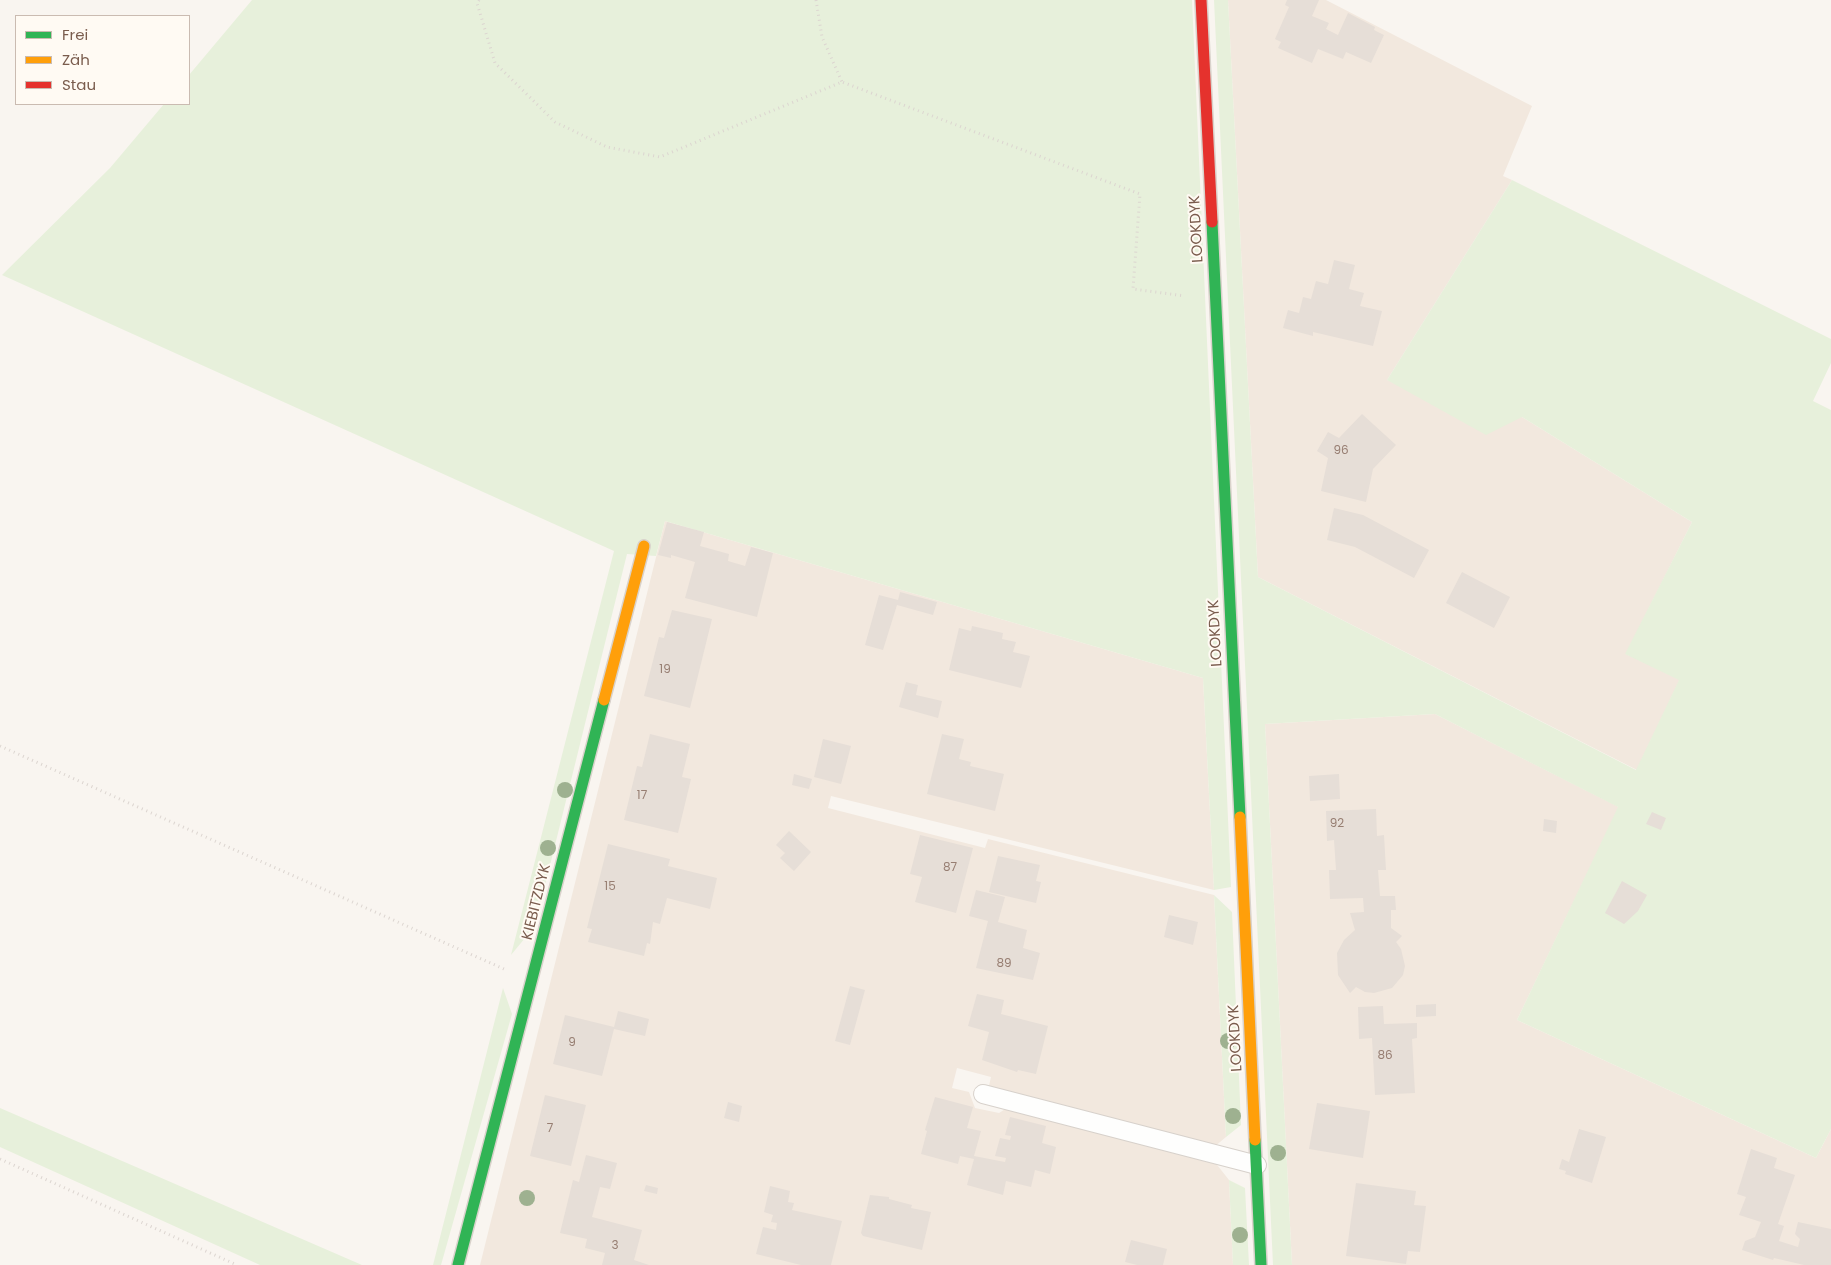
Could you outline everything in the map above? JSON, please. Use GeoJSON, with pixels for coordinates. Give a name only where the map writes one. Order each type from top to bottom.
{"type":"FeatureCollection","features":[{"type":"Feature","properties":{"kind":"street","name":"LOOKDYK"},"geometry":{"type":"LineString","coordinates":[[1200,0],[1262,1265]]}},
{"type":"Feature","properties":{"kind":"street","name":"KIEBITZDYK"},"geometry":{"type":"LineString","coordinates":[[458,1265],[644,546]]}},
{"type":"Feature","properties":{"kind":"lane"},"geometry":{"type":"LineString","coordinates":[[983,1094],[1257,1165]]}},
{"type":"Feature","properties":{"kind":"path"},"geometry":{"type":"LineString","coordinates":[[479,0],[477,3],[495,63],[555,122],[607,148],[660,157],[842,82],[1140,194],[1133,289],[1215,301]]}},
{"type":"Feature","properties":{"kind":"path"},"geometry":{"type":"LineString","coordinates":[[816,0],[822,37],[842,82]]}},
{"type":"Feature","properties":{"kind":"path"},"geometry":{"type":"LineString","coordinates":[[0,746],[532,981]]}},
{"type":"Feature","properties":{"kind":"path"},"geometry":{"type":"LineString","coordinates":[[0,1159],[237,1265]]}},
{"type":"Feature","properties":{"kind":"shaded area"},"geometry":{"type":"Polygon","coordinates":[[[1228,0],[1326,0],[1532,106],[1503,176],[1512,180],[1387,380],[1522,417],[1692,522],[1626,654],[1680,679],[1637,770],[1258,577],[1228,0]]]}},
{"type":"Feature","properties":{"kind":"shaded area"},"geometry":{"type":"Polygon","coordinates":[[[665,521],[1203,678],[1214,890],[831,796],[828,808],[985,848],[988,839],[1214,895],[1226,1137],[1214,1147],[988,1090],[991,1077],[957,1068],[952,1088],[969,1092],[975,1108],[999,1113],[1007,1108],[1214,1161],[1229,1180],[1233,1265],[480,1265],[665,521]]]}},
{"type":"Feature","properties":{"kind":"shaded area"},"geometry":{"type":"Polygon","coordinates":[[[1435,714],[1619,807],[1517,1020],[1816,1158],[1831,1129],[1831,1265],[1292,1265],[1265,724],[1435,714]]]}},
{"type":"Feature","properties":{"kind":"green space"},"geometry":{"type":"Polygon","coordinates":[[[252,0],[1192,0],[1231,887],[1214,890],[1203,678],[665,521],[656,556],[627,554],[535,926],[511,955],[614,551],[2,275],[110,168],[163,105],[190,105],[190,74],[252,0]]]}},
{"type":"Feature","properties":{"kind":"green space"},"geometry":{"type":"Polygon","coordinates":[[[1214,0],[1228,0],[1258,577],[1636,770],[1679,680],[1625,654],[1692,522],[1522,417],[1486,435],[1387,380],[1512,180],[1831,339],[1831,363],[1813,401],[1831,410],[1831,1129],[1816,1158],[1517,1020],[1618,807],[1435,714],[1265,724],[1292,1265],[1273,1265],[1214,0]]]}},
{"type":"Feature","properties":{"kind":"green space"},"geometry":{"type":"Polygon","coordinates":[[[1214,895],[1232,912],[1241,1125],[1226,1137],[1214,895]]]}},
{"type":"Feature","properties":{"kind":"green space"},"geometry":{"type":"Polygon","coordinates":[[[503,988],[512,1014],[441,1265],[433,1265],[503,988]]]}},
{"type":"Feature","properties":{"kind":"green space"},"geometry":{"type":"Polygon","coordinates":[[[0,1108],[362,1265],[260,1265],[0,1147],[0,1108]]]}},
{"type":"Feature","properties":{"kind":"green space"},"geometry":{"type":"Polygon","coordinates":[[[1229,1180],[1245,1188],[1249,1265],[1233,1265],[1229,1180]]]}},
{"type":"Feature","properties":{"kind":"building"},"geometry":{"type":"Polygon","coordinates":[[[1287,0],[1319,0],[1312,16],[1329,23],[1326,29],[1338,35],[1348,13],[1375,27],[1374,30],[1384,35],[1371,63],[1346,52],[1343,59],[1318,49],[1312,63],[1278,48],[1281,42],[1275,39],[1289,7],[1285,5],[1287,0]]]}},
{"type":"Feature","properties":{"kind":"building"},"geometry":{"type":"Polygon","coordinates":[[[1334,260],[1355,265],[1349,289],[1364,293],[1360,306],[1382,311],[1373,346],[1313,332],[1313,336],[1283,328],[1288,310],[1299,313],[1303,297],[1311,299],[1316,281],[1328,284],[1334,260]]]}},
{"type":"Feature","properties":{"kind":"building"},"geometry":{"type":"Polygon","coordinates":[[[1362,414],[1396,445],[1373,469],[1366,502],[1321,491],[1328,458],[1317,451],[1328,432],[1339,438],[1362,414]]]}},
{"type":"Feature","properties":{"kind":"building"},"geometry":{"type":"Polygon","coordinates":[[[1334,508],[1363,515],[1429,550],[1414,578],[1355,547],[1327,540],[1334,508]]]}},
{"type":"Feature","properties":{"kind":"building"},"geometry":{"type":"Polygon","coordinates":[[[667,522],[704,532],[700,546],[729,554],[728,561],[745,566],[751,547],[773,553],[757,617],[685,598],[695,562],[671,555],[671,558],[658,555],[667,522]]]}},
{"type":"Feature","properties":{"kind":"building"},"geometry":{"type":"Polygon","coordinates":[[[1462,572],[1510,597],[1494,628],[1446,603],[1462,572]]]}},
{"type":"Feature","properties":{"kind":"building"},"geometry":{"type":"Polygon","coordinates":[[[900,592],[937,602],[933,615],[897,605],[883,650],[865,645],[879,595],[898,600],[900,592]]]}},
{"type":"Feature","properties":{"kind":"building"},"geometry":{"type":"Polygon","coordinates":[[[672,610],[712,619],[690,708],[644,696],[659,637],[664,638],[672,610]]]}},
{"type":"Feature","properties":{"kind":"building"},"geometry":{"type":"Polygon","coordinates":[[[972,626],[1003,633],[1002,639],[1016,642],[1013,652],[1030,656],[1021,688],[949,670],[959,628],[971,631],[972,626]]]}},
{"type":"Feature","properties":{"kind":"building"},"geometry":{"type":"Polygon","coordinates":[[[906,682],[918,685],[916,695],[942,701],[938,718],[899,707],[906,682]]]}},
{"type":"Feature","properties":{"kind":"building"},"geometry":{"type":"Polygon","coordinates":[[[650,734],[690,744],[682,777],[691,779],[678,833],[624,820],[637,766],[642,767],[650,734]]]}},
{"type":"Feature","properties":{"kind":"building"},"geometry":{"type":"Polygon","coordinates":[[[942,734],[964,739],[959,759],[971,762],[970,766],[1004,774],[995,811],[927,794],[942,734]]]}},
{"type":"Feature","properties":{"kind":"building"},"geometry":{"type":"Polygon","coordinates":[[[823,739],[851,746],[841,784],[814,777],[823,739]]]}},
{"type":"Feature","properties":{"kind":"building"},"geometry":{"type":"Polygon","coordinates":[[[794,774],[812,779],[809,789],[792,785],[794,774]]]}},
{"type":"Feature","properties":{"kind":"building"},"geometry":{"type":"Polygon","coordinates":[[[1339,774],[1340,799],[1310,801],[1309,776],[1339,774]]]}},
{"type":"Feature","properties":{"kind":"building"},"geometry":{"type":"Polygon","coordinates":[[[1376,809],[1377,836],[1384,835],[1386,870],[1378,870],[1380,896],[1395,896],[1396,910],[1391,910],[1391,928],[1402,936],[1396,942],[1401,949],[1405,966],[1403,975],[1392,988],[1374,993],[1365,992],[1356,987],[1350,993],[1338,975],[1337,953],[1344,940],[1355,930],[1350,913],[1364,912],[1363,898],[1330,899],[1329,870],[1336,870],[1334,840],[1327,841],[1326,811],[1376,809]]]}},
{"type":"Feature","properties":{"kind":"building"},"geometry":{"type":"Polygon","coordinates":[[[1652,812],[1666,818],[1661,830],[1646,824],[1652,812]]]}},
{"type":"Feature","properties":{"kind":"building"},"geometry":{"type":"Polygon","coordinates":[[[1544,819],[1557,821],[1556,833],[1543,831],[1544,819]]]}},
{"type":"Feature","properties":{"kind":"building"},"geometry":{"type":"Polygon","coordinates":[[[789,831],[811,852],[794,871],[780,858],[785,853],[776,845],[789,831]]]}},
{"type":"Feature","properties":{"kind":"building"},"geometry":{"type":"Polygon","coordinates":[[[920,835],[973,848],[956,913],[915,902],[922,877],[910,874],[920,835]]]}},
{"type":"Feature","properties":{"kind":"building"},"geometry":{"type":"Polygon","coordinates":[[[608,844],[670,859],[668,866],[717,878],[710,909],[667,898],[660,924],[653,922],[650,944],[647,943],[644,956],[588,942],[592,929],[587,928],[608,844]]]}},
{"type":"Feature","properties":{"kind":"building"},"geometry":{"type":"Polygon","coordinates":[[[998,856],[1040,865],[1036,881],[1041,882],[1036,903],[989,892],[998,856]]]}},
{"type":"Feature","properties":{"kind":"building"},"geometry":{"type":"Polygon","coordinates":[[[1622,881],[1647,895],[1638,911],[1624,924],[1605,913],[1622,881]]]}},
{"type":"Feature","properties":{"kind":"building"},"geometry":{"type":"Polygon","coordinates":[[[976,890],[1005,897],[998,922],[1027,930],[1023,948],[1040,953],[1033,980],[976,968],[988,921],[969,916],[976,890]]]}},
{"type":"Feature","properties":{"kind":"building"},"geometry":{"type":"Polygon","coordinates":[[[1169,915],[1198,922],[1193,945],[1164,937],[1169,915]]]}},
{"type":"Feature","properties":{"kind":"building"},"geometry":{"type":"Polygon","coordinates":[[[850,986],[865,990],[850,1045],[835,1041],[850,986]]]}},
{"type":"Feature","properties":{"kind":"building"},"geometry":{"type":"Polygon","coordinates":[[[977,994],[1004,1000],[1001,1014],[1048,1026],[1036,1074],[1018,1070],[1017,1072],[982,1060],[989,1032],[968,1026],[977,994]]]}},
{"type":"Feature","properties":{"kind":"building"},"geometry":{"type":"Polygon","coordinates":[[[1436,1004],[1436,1016],[1416,1017],[1416,1005],[1436,1004]]]}},
{"type":"Feature","properties":{"kind":"building"},"geometry":{"type":"Polygon","coordinates":[[[1383,1006],[1384,1024],[1417,1023],[1417,1038],[1412,1039],[1415,1093],[1375,1095],[1372,1038],[1359,1039],[1358,1007],[1383,1006]]]}},
{"type":"Feature","properties":{"kind":"building"},"geometry":{"type":"Polygon","coordinates":[[[618,1011],[649,1019],[645,1036],[614,1029],[602,1076],[553,1064],[565,1015],[614,1027],[618,1011]]]}},
{"type":"Feature","properties":{"kind":"building"},"geometry":{"type":"Polygon","coordinates":[[[545,1095],[586,1105],[571,1166],[530,1156],[545,1095]]]}},
{"type":"Feature","properties":{"kind":"building"},"geometry":{"type":"Polygon","coordinates":[[[935,1097],[973,1107],[967,1128],[981,1131],[974,1156],[1005,1162],[1006,1158],[995,1156],[1000,1138],[1010,1140],[1011,1136],[1005,1135],[1010,1117],[1046,1126],[1042,1143],[1056,1147],[1050,1174],[1035,1170],[1031,1187],[1006,1181],[1003,1195],[967,1185],[974,1159],[960,1156],[958,1164],[921,1154],[927,1131],[925,1130],[935,1097]]]}},
{"type":"Feature","properties":{"kind":"building"},"geometry":{"type":"Polygon","coordinates":[[[728,1102],[742,1106],[739,1122],[724,1118],[728,1102]]]}},
{"type":"Feature","properties":{"kind":"building"},"geometry":{"type":"Polygon","coordinates":[[[1317,1103],[1370,1111],[1363,1158],[1309,1149],[1317,1103]]]}},
{"type":"Feature","properties":{"kind":"building"},"geometry":{"type":"Polygon","coordinates":[[[1579,1129],[1606,1137],[1592,1183],[1565,1174],[1566,1171],[1559,1169],[1562,1159],[1569,1162],[1579,1129]]]}},
{"type":"Feature","properties":{"kind":"building"},"geometry":{"type":"Polygon","coordinates":[[[1751,1149],[1777,1158],[1774,1168],[1795,1175],[1778,1224],[1784,1226],[1779,1241],[1798,1247],[1800,1239],[1795,1234],[1798,1222],[1831,1229],[1831,1265],[1804,1265],[1774,1258],[1773,1260],[1742,1250],[1745,1241],[1755,1237],[1761,1222],[1739,1215],[1746,1197],[1737,1194],[1751,1149]]]}},
{"type":"Feature","properties":{"kind":"building"},"geometry":{"type":"Polygon","coordinates":[[[586,1155],[617,1163],[610,1189],[600,1187],[592,1217],[642,1230],[634,1260],[649,1265],[602,1265],[605,1253],[585,1248],[587,1239],[560,1233],[573,1180],[579,1182],[586,1155]]]}},
{"type":"Feature","properties":{"kind":"building"},"geometry":{"type":"Polygon","coordinates":[[[1356,1183],[1416,1191],[1414,1205],[1426,1206],[1420,1252],[1408,1251],[1406,1264],[1346,1256],[1356,1183]]]}},
{"type":"Feature","properties":{"kind":"building"},"geometry":{"type":"Polygon","coordinates":[[[646,1185],[658,1188],[657,1194],[644,1191],[646,1185]]]}},
{"type":"Feature","properties":{"kind":"building"},"geometry":{"type":"Polygon","coordinates":[[[770,1186],[790,1191],[788,1202],[794,1203],[792,1210],[842,1221],[831,1265],[801,1265],[756,1254],[763,1227],[776,1230],[777,1223],[771,1222],[773,1215],[764,1212],[770,1186]]]}},
{"type":"Feature","properties":{"kind":"building"},"geometry":{"type":"Polygon","coordinates":[[[870,1195],[889,1197],[889,1199],[912,1205],[911,1208],[931,1212],[922,1250],[863,1236],[861,1233],[870,1195]]]}},
{"type":"Feature","properties":{"kind":"building"},"geometry":{"type":"Polygon","coordinates":[[[1131,1240],[1167,1249],[1163,1265],[1137,1265],[1125,1262],[1131,1240]]]}},
{"type":"Feature","properties":{"kind":"traffic: fast"},"geometry":{"type":"LineString","coordinates":[[1212,222],[1240,817]]}},
{"type":"Feature","properties":{"kind":"traffic: fast"},"geometry":{"type":"LineString","coordinates":[[458,1265],[604,700]]}},
{"type":"Feature","properties":{"kind":"traffic: fast"},"geometry":{"type":"LineString","coordinates":[[1255,1140],[1261,1265]]}},
{"type":"Feature","properties":{"kind":"traffic: slow"},"geometry":{"type":"LineString","coordinates":[[604,700],[644,546]]}},
{"type":"Feature","properties":{"kind":"traffic: slow"},"geometry":{"type":"LineString","coordinates":[[1240,817],[1255,1140]]}},
{"type":"Feature","properties":{"kind":"traffic: jam"},"geometry":{"type":"LineString","coordinates":[[1201,0],[1212,222]]}}]}
